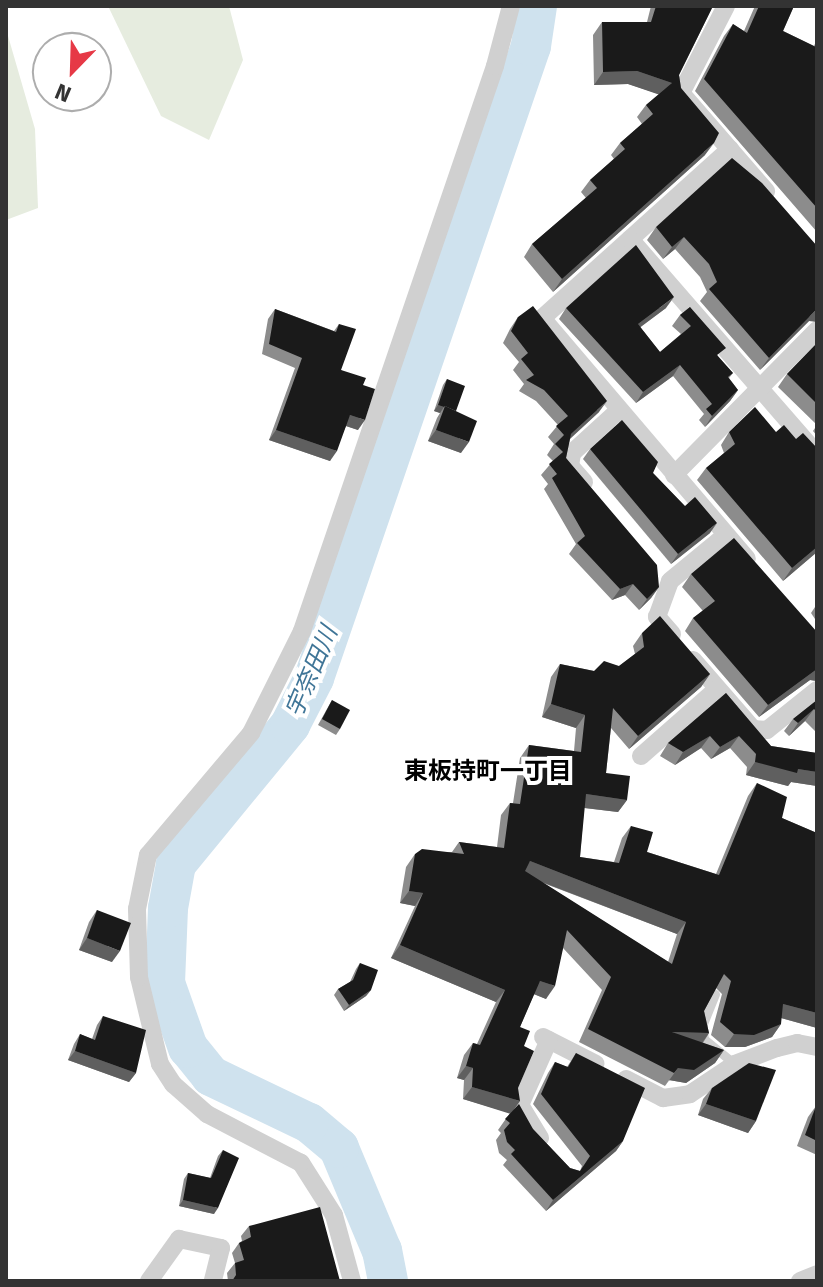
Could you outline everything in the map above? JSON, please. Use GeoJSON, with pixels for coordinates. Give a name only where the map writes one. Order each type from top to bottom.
{"type":"FeatureCollection","features":[{"type":"Feature","properties":{"kind":"street"},"geometry":{"type":"LineString","coordinates":[[352,1281],[334,1215],[301,1163],[207,1114],[173,1084],[160,1064],[139,977],[137,909],[148,855],[251,733],[302,631],[495,66],[511,6]]}},
{"type":"Feature","properties":{"kind":"street"},"geometry":{"type":"LineString","coordinates":[[726,6],[681,93],[778,206]]}},
{"type":"Feature","properties":{"kind":"street"},"geometry":{"type":"LineString","coordinates":[[730,149],[542,318],[756,570]]}},
{"type":"Feature","properties":{"kind":"street"},"geometry":{"type":"LineString","coordinates":[[630,239],[817,454]]}},
{"type":"Feature","properties":{"kind":"street"},"geometry":{"type":"LineString","coordinates":[[674,475],[817,330]]}},
{"type":"Feature","properties":{"kind":"street"},"geometry":{"type":"LineString","coordinates":[[600,500],[570,466],[572,453],[618,411]]}},
{"type":"Feature","properties":{"kind":"street"},"geometry":{"type":"LineString","coordinates":[[726,535],[665,575],[657,617],[744,722],[767,730],[817,690]]}},
{"type":"Feature","properties":{"kind":"street"},"geometry":{"type":"LineString","coordinates":[[641,756],[717,689]]}},
{"type":"Feature","properties":{"kind":"street"},"geometry":{"type":"LineString","coordinates":[[551,1151],[520,1105],[546,1039],[663,1098],[690,1094],[735,1064],[797,1043],[817,1047]]}},
{"type":"Feature","properties":{"kind":"street"},"geometry":{"type":"LineString","coordinates":[[149,1281],[179,1239],[221,1248],[213,1281]]}},
{"type":"Feature","properties":{"kind":"lane"},"geometry":{"type":"LineString","coordinates":[[715,994],[702,1026],[704,1039],[735,1064]]}},
{"type":"Feature","properties":{"kind":"shaded area"},"geometry":{"type":"Polygon","coordinates":[[[108,6],[229,6],[243,60],[209,140],[161,116],[108,6]]]}},
{"type":"Feature","properties":{"kind":"shaded area"},"geometry":{"type":"Polygon","coordinates":[[[6,29],[35,129],[38,208],[6,220],[6,29]]]}},
{"type":"Feature","properties":{"kind":"building"},"geometry":{"type":"Polygon","coordinates":[[[656,6],[713,6],[679,75],[681,88],[719,133],[714,143],[562,279],[532,244],[597,188],[590,180],[625,149],[620,143],[653,114],[646,105],[672,83],[637,71],[603,72],[602,22],[651,22],[656,6]]]}},
{"type":"Feature","properties":{"kind":"building"},"geometry":{"type":"Polygon","coordinates":[[[759,6],[794,6],[783,31],[817,45],[817,208],[704,79],[733,24],[747,33],[759,6]]]}},
{"type":"Feature","properties":{"kind":"building"},"geometry":{"type":"Polygon","coordinates":[[[732,158],[762,183],[817,246],[817,309],[769,358],[709,289],[717,282],[709,264],[684,237],[672,247],[656,227],[732,158]]]}},
{"type":"Feature","properties":{"kind":"building"},"geometry":{"type":"Polygon","coordinates":[[[636,245],[674,297],[638,324],[660,352],[691,326],[680,315],[690,307],[726,348],[717,355],[733,373],[728,377],[738,390],[712,416],[706,409],[712,404],[680,365],[643,392],[566,308],[636,245]]]}},
{"type":"Feature","properties":{"kind":"building"},"geometry":{"type":"Polygon","coordinates":[[[533,306],[607,401],[571,434],[566,458],[657,565],[659,587],[647,599],[633,584],[620,589],[577,543],[585,536],[552,478],[557,474],[549,464],[563,452],[555,444],[564,435],[556,426],[568,416],[544,390],[526,380],[534,375],[521,359],[528,353],[511,331],[518,317],[533,306]]]}},
{"type":"Feature","properties":{"kind":"building"},"geometry":{"type":"Polygon","coordinates":[[[275,309],[336,332],[339,324],[356,329],[341,370],[366,378],[363,385],[375,389],[365,420],[350,415],[337,451],[276,430],[302,358],[269,344],[275,309]]]}},
{"type":"Feature","properties":{"kind":"building"},"geometry":{"type":"Polygon","coordinates":[[[817,343],[817,404],[787,374],[817,343]]]}},
{"type":"Feature","properties":{"kind":"building"},"geometry":{"type":"Polygon","coordinates":[[[447,379],[465,386],[456,411],[438,405],[447,379]]]}},
{"type":"Feature","properties":{"kind":"building"},"geometry":{"type":"Polygon","coordinates":[[[445,406],[477,421],[469,442],[436,430],[445,406]]]}},
{"type":"Feature","properties":{"kind":"building"},"geometry":{"type":"Polygon","coordinates":[[[755,407],[776,432],[784,425],[796,439],[803,433],[817,448],[817,547],[792,568],[706,468],[735,444],[729,432],[755,407]]]}},
{"type":"Feature","properties":{"kind":"building"},"geometry":{"type":"Polygon","coordinates":[[[622,420],[658,462],[653,473],[685,506],[695,497],[717,523],[678,554],[590,449],[622,420]]]}},
{"type":"Feature","properties":{"kind":"building"},"geometry":{"type":"Polygon","coordinates":[[[734,538],[817,632],[817,669],[768,705],[693,618],[715,601],[691,574],[734,538]]]}},
{"type":"Feature","properties":{"kind":"building"},"geometry":{"type":"Polygon","coordinates":[[[660,616],[710,674],[638,736],[613,708],[606,773],[630,776],[627,800],[586,794],[580,857],[619,863],[631,826],[653,832],[647,852],[719,875],[757,783],[787,797],[782,818],[817,833],[817,1013],[783,1004],[781,1024],[754,1035],[734,1034],[720,1022],[731,981],[724,974],[704,1011],[709,1033],[672,1032],[724,1050],[694,1070],[678,1068],[674,1073],[588,1029],[611,977],[567,930],[555,986],[540,981],[520,1027],[530,1031],[524,1046],[534,1051],[518,1088],[520,1101],[472,1087],[473,1068],[466,1066],[473,1043],[480,1045],[505,990],[400,945],[423,893],[409,891],[415,854],[422,849],[464,854],[459,842],[504,848],[510,803],[520,804],[529,745],[581,752],[585,715],[551,704],[560,664],[594,671],[604,661],[619,666],[644,647],[642,633],[660,616]],[[530,861],[525,871],[672,964],[686,922],[530,861]]]}},
{"type":"Feature","properties":{"kind":"building"},"geometry":{"type":"Polygon","coordinates":[[[726,693],[771,746],[817,753],[817,772],[798,769],[797,773],[755,762],[756,754],[739,736],[720,747],[710,736],[683,752],[668,743],[726,693]]]}},
{"type":"Feature","properties":{"kind":"building"},"geometry":{"type":"Polygon","coordinates":[[[332,700],[350,710],[340,729],[322,719],[332,700]]]}},
{"type":"Feature","properties":{"kind":"building"},"geometry":{"type":"Polygon","coordinates":[[[817,700],[817,712],[814,709],[798,723],[793,719],[817,700]]]}},
{"type":"Feature","properties":{"kind":"building"},"geometry":{"type":"Polygon","coordinates":[[[97,910],[131,923],[120,951],[87,938],[97,910]]]}},
{"type":"Feature","properties":{"kind":"building"},"geometry":{"type":"Polygon","coordinates":[[[360,963],[378,970],[371,990],[349,1005],[338,989],[353,980],[360,963]]]}},
{"type":"Feature","properties":{"kind":"building"},"geometry":{"type":"Polygon","coordinates":[[[103,1016],[146,1030],[136,1073],[75,1051],[80,1034],[95,1040],[103,1016]]]}},
{"type":"Feature","properties":{"kind":"building"},"geometry":{"type":"Polygon","coordinates":[[[576,1053],[645,1088],[623,1141],[553,1200],[511,1154],[515,1150],[507,1142],[504,1130],[510,1123],[505,1119],[519,1104],[533,1129],[570,1168],[580,1171],[590,1156],[541,1094],[555,1062],[568,1067],[576,1053]]]}},
{"type":"Feature","properties":{"kind":"building"},"geometry":{"type":"Polygon","coordinates":[[[749,1063],[776,1070],[756,1121],[706,1104],[712,1088],[749,1063]]]}},
{"type":"Feature","properties":{"kind":"building"},"geometry":{"type":"Polygon","coordinates":[[[817,1106],[817,1141],[805,1135],[817,1106]]]}},
{"type":"Feature","properties":{"kind":"building"},"geometry":{"type":"Polygon","coordinates":[[[223,1150],[239,1158],[218,1208],[183,1200],[188,1173],[211,1178],[223,1150]]]}},
{"type":"Feature","properties":{"kind":"building"},"geometry":{"type":"Polygon","coordinates":[[[320,1207],[340,1281],[232,1281],[236,1275],[235,1263],[244,1260],[239,1243],[251,1237],[249,1226],[320,1207]]]}},
{"type":"Feature","properties":{"kind":"waterway","name":"宇奈田川"},"geometry":{"type":"LineString","coordinates":[[388,1281],[382,1251],[339,1148],[309,1123],[211,1076],[188,1048],[165,983],[168,908],[176,864],[290,725],[314,678],[531,46],[537,6]]}},
{"type":"Feature","properties":{"kind":"district","name":"東板持町一丁目"},"geometry":{"type":"Point","coordinates":[488,772]}}]}
